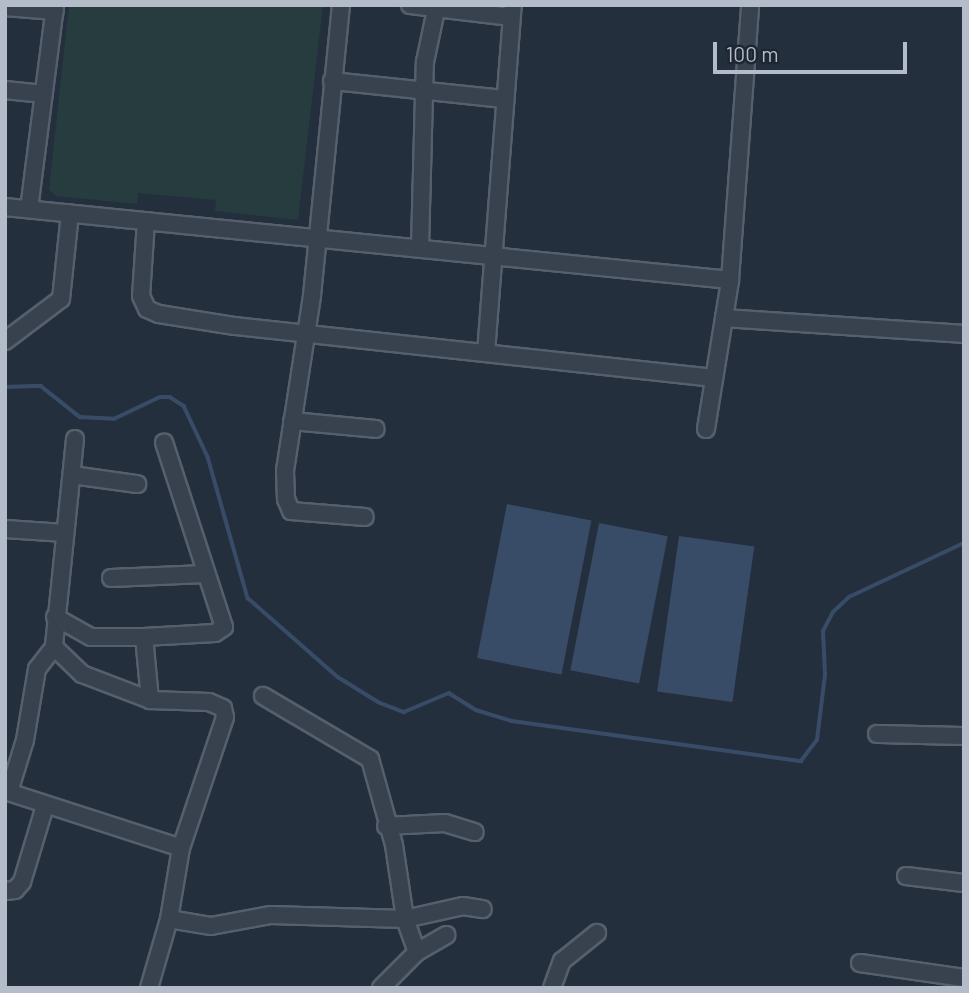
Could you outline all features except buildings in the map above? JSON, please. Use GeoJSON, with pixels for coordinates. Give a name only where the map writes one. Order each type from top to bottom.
{"type":"FeatureCollection","features":[{"type":"Feature","properties":{"kind":"street"},"geometry":{"type":"LineString","coordinates":[[341,5],[304,333],[285,471],[288,508],[365,517]]}},
{"type":"Feature","properties":{"kind":"street"},"geometry":{"type":"LineString","coordinates":[[410,5],[512,11],[503,99],[496,257],[486,353]]}},
{"type":"Feature","properties":{"kind":"street"},"geometry":{"type":"LineString","coordinates":[[706,429],[730,280],[750,5]]}},
{"type":"Feature","properties":{"kind":"street"},"geometry":{"type":"LineString","coordinates":[[5,6],[55,8],[29,209]]}},
{"type":"Feature","properties":{"kind":"street"},"geometry":{"type":"LineString","coordinates":[[420,247],[428,34],[437,7]]}},
{"type":"Feature","properties":{"kind":"street"},"geometry":{"type":"LineString","coordinates":[[332,81],[503,99]]}},
{"type":"Feature","properties":{"kind":"street"},"geometry":{"type":"LineString","coordinates":[[5,90],[44,94]]}},
{"type":"Feature","properties":{"kind":"street"},"geometry":{"type":"LineString","coordinates":[[5,207],[730,280]]}},
{"type":"Feature","properties":{"kind":"street"},"geometry":{"type":"LineString","coordinates":[[5,341],[61,299],[70,213]]}},
{"type":"Feature","properties":{"kind":"street"},"geometry":{"type":"LineString","coordinates":[[146,220],[141,296],[147,309],[194,320],[713,378]]}},
{"type":"Feature","properties":{"kind":"street"},"geometry":{"type":"LineString","coordinates":[[724,318],[964,334]]}},
{"type":"Feature","properties":{"kind":"street"},"geometry":{"type":"LineString","coordinates":[[292,421],[376,429]]}},
{"type":"Feature","properties":{"kind":"street"},"geometry":{"type":"LineString","coordinates":[[75,439],[54,647],[37,669],[25,740],[7,792],[181,848]]}},
{"type":"Feature","properties":{"kind":"street"},"geometry":{"type":"LineString","coordinates":[[55,617],[91,637],[144,637],[223,629],[164,442]]}},
{"type":"Feature","properties":{"kind":"street"},"geometry":{"type":"LineString","coordinates":[[72,475],[137,484]]}},
{"type":"Feature","properties":{"kind":"street"},"geometry":{"type":"LineString","coordinates":[[5,529],[65,533]]}},
{"type":"Feature","properties":{"kind":"street"},"geometry":{"type":"LineString","coordinates":[[111,578],[205,573]]}},
{"type":"Feature","properties":{"kind":"street"},"geometry":{"type":"LineString","coordinates":[[144,637],[150,700]]}},
{"type":"Feature","properties":{"kind":"street"},"geometry":{"type":"LineString","coordinates":[[54,647],[82,674],[150,700],[209,702],[225,711],[181,848],[169,919],[149,988]]}},
{"type":"Feature","properties":{"kind":"street"},"geometry":{"type":"LineString","coordinates":[[263,696],[370,760],[386,826],[396,853],[405,919],[417,952]]}},
{"type":"Feature","properties":{"kind":"street"},"geometry":{"type":"LineString","coordinates":[[877,734],[964,736]]}},
{"type":"Feature","properties":{"kind":"street"},"geometry":{"type":"LineString","coordinates":[[5,891],[15,890],[22,882],[45,806]]}},
{"type":"Feature","properties":{"kind":"street"},"geometry":{"type":"LineString","coordinates":[[386,826],[445,824],[475,832]]}},
{"type":"Feature","properties":{"kind":"street"},"geometry":{"type":"LineString","coordinates":[[906,876],[964,883]]}},
{"type":"Feature","properties":{"kind":"street"},"geometry":{"type":"LineString","coordinates":[[169,919],[211,926],[271,915],[405,919],[463,906],[483,909]]}},
{"type":"Feature","properties":{"kind":"street"},"geometry":{"type":"LineString","coordinates":[[552,988],[562,961],[597,933]]}},
{"type":"Feature","properties":{"kind":"street"},"geometry":{"type":"LineString","coordinates":[[381,988],[417,952],[447,935]]}},
{"type":"Feature","properties":{"kind":"street"},"geometry":{"type":"LineString","coordinates":[[860,963],[964,978]]}},
{"type":"Feature","properties":{"kind":"green space"},"geometry":{"type":"Polygon","coordinates":[[[69,5],[323,5],[298,220],[215,211],[216,200],[138,193],[137,204],[56,196],[49,190],[69,5]]]}},
{"type":"Feature","properties":{"kind":"water"},"geometry":{"type":"Polygon","coordinates":[[[507,504],[591,520],[561,675],[477,658],[507,504]]]}},
{"type":"Feature","properties":{"kind":"water"},"geometry":{"type":"Polygon","coordinates":[[[599,523],[668,536],[639,684],[570,670],[599,523]]]}},
{"type":"Feature","properties":{"kind":"water"},"geometry":{"type":"Polygon","coordinates":[[[679,536],[754,547],[732,702],[657,691],[679,536]]]}},
{"type":"Feature","properties":{"kind":"waterway"},"geometry":{"type":"LineString","coordinates":[[5,387],[41,386],[80,417],[114,419],[160,397],[170,397],[184,406],[208,457],[248,598],[338,677],[380,703],[404,712],[449,693],[476,710],[512,721],[801,761],[817,740],[825,675],[823,631],[833,612],[849,597],[964,543]]}}]}
